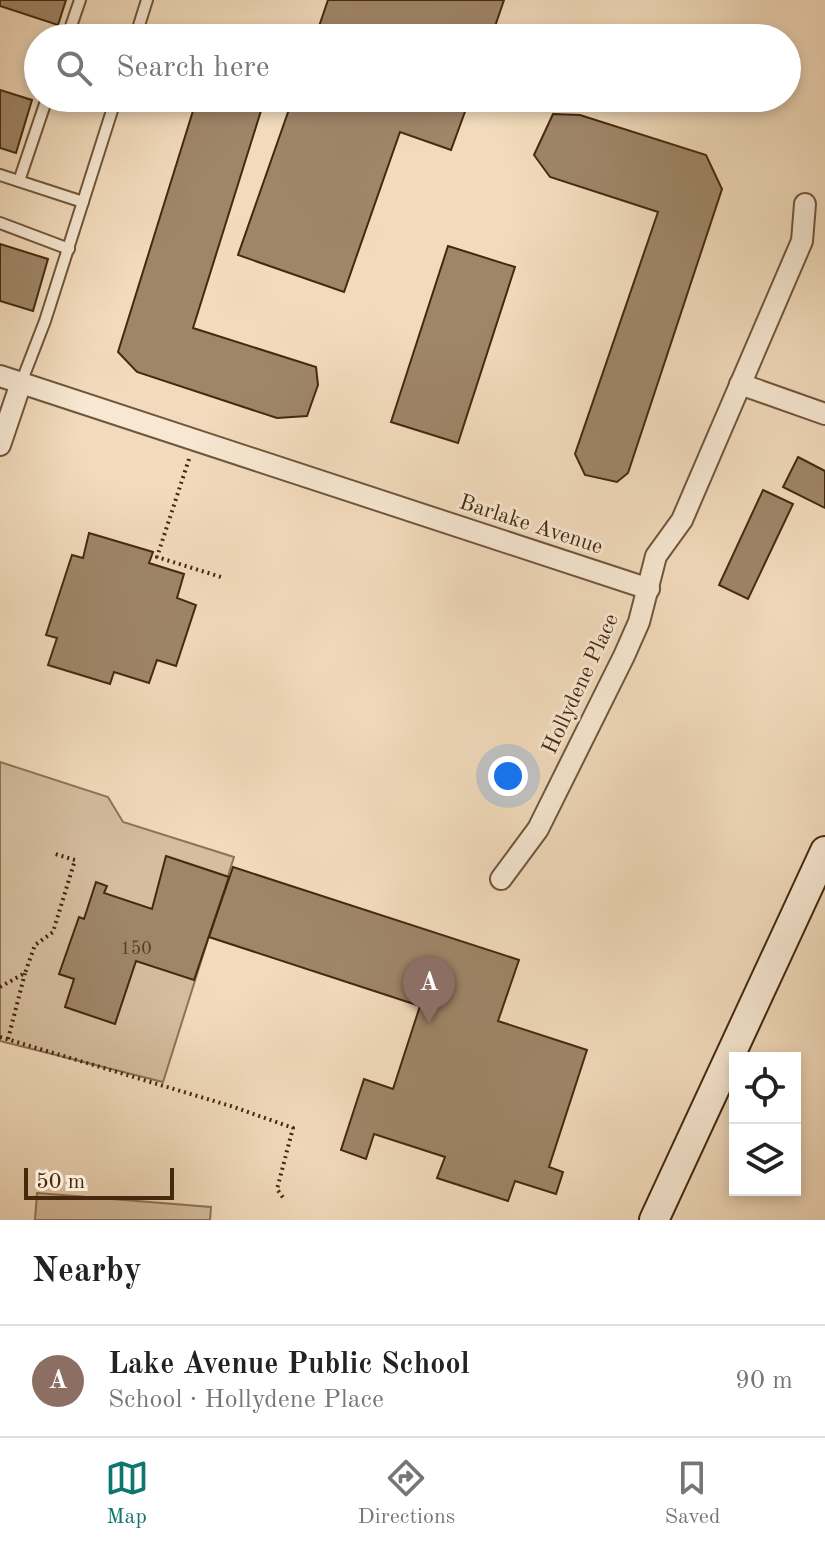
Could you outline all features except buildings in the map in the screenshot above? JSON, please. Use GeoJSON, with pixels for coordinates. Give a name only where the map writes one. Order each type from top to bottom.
{"type":"FeatureCollection","features":[{"type":"Feature","properties":{"kind":"street"},"geometry":{"type":"LineString","coordinates":[[649,589],[656,556],[682,520],[802,241],[805,204]]}},
{"type":"Feature","properties":{"kind":"street","name":"Barlake Avenue"},"geometry":{"type":"LineString","coordinates":[[0,376],[649,589]]}},
{"type":"Feature","properties":{"kind":"street"},"geometry":{"type":"LineString","coordinates":[[0,445],[21,383]]}},
{"type":"Feature","properties":{"kind":"street"},"geometry":{"type":"LineString","coordinates":[[740,384],[825,414]]}},
{"type":"Feature","properties":{"kind":"street","name":"Hollydene Place"},"geometry":{"type":"LineString","coordinates":[[501,879],[538,829],[624,656],[649,589]]}},
{"type":"Feature","properties":{"kind":"street"},"geometry":{"type":"LineString","coordinates":[[654,1220],[825,851]]}},
{"type":"Feature","properties":{"kind":"lane"},"geometry":{"type":"LineString","coordinates":[[72,24],[80,0]]}},
{"type":"Feature","properties":{"kind":"lane"},"geometry":{"type":"LineString","coordinates":[[139,24],[147,0]]}},
{"type":"Feature","properties":{"kind":"lane"},"geometry":{"type":"LineString","coordinates":[[19,181],[42,112]]}},
{"type":"Feature","properties":{"kind":"lane"},"geometry":{"type":"LineString","coordinates":[[21,383],[45,321],[112,112]]}},
{"type":"Feature","properties":{"kind":"lane"},"geometry":{"type":"LineString","coordinates":[[0,175],[83,202]]}},
{"type":"Feature","properties":{"kind":"lane"},"geometry":{"type":"LineString","coordinates":[[0,223],[69,249]]}},
{"type":"Feature","properties":{"kind":"path"},"geometry":{"type":"LineString","coordinates":[[195,440],[157,557],[221,577]]}},
{"type":"Feature","properties":{"kind":"path"},"geometry":{"type":"LineString","coordinates":[[8,1039],[35,945],[53,932],[75,860],[52,853]]}},
{"type":"Feature","properties":{"kind":"path"},"geometry":{"type":"LineString","coordinates":[[0,987],[25,973]]}},
{"type":"Feature","properties":{"kind":"path"},"geometry":{"type":"LineString","coordinates":[[0,1037],[234,1107],[293,1128],[277,1189],[284,1199]]}},
{"type":"Feature","properties":{"kind":"shaded area"},"geometry":{"type":"Polygon","coordinates":[[[0,762],[108,797],[123,822],[234,857],[163,1082],[0,1041],[0,762]]]}},
{"type":"Feature","properties":{"kind":"shaded area"},"geometry":{"type":"Polygon","coordinates":[[[37,1193],[211,1207],[210,1220],[35,1220],[37,1193]]]}},
{"type":"Feature","properties":{"kind":"place","name":"Lake Avenue Public School"},"geometry":{"type":"Point","coordinates":[429,1023]}}]}
